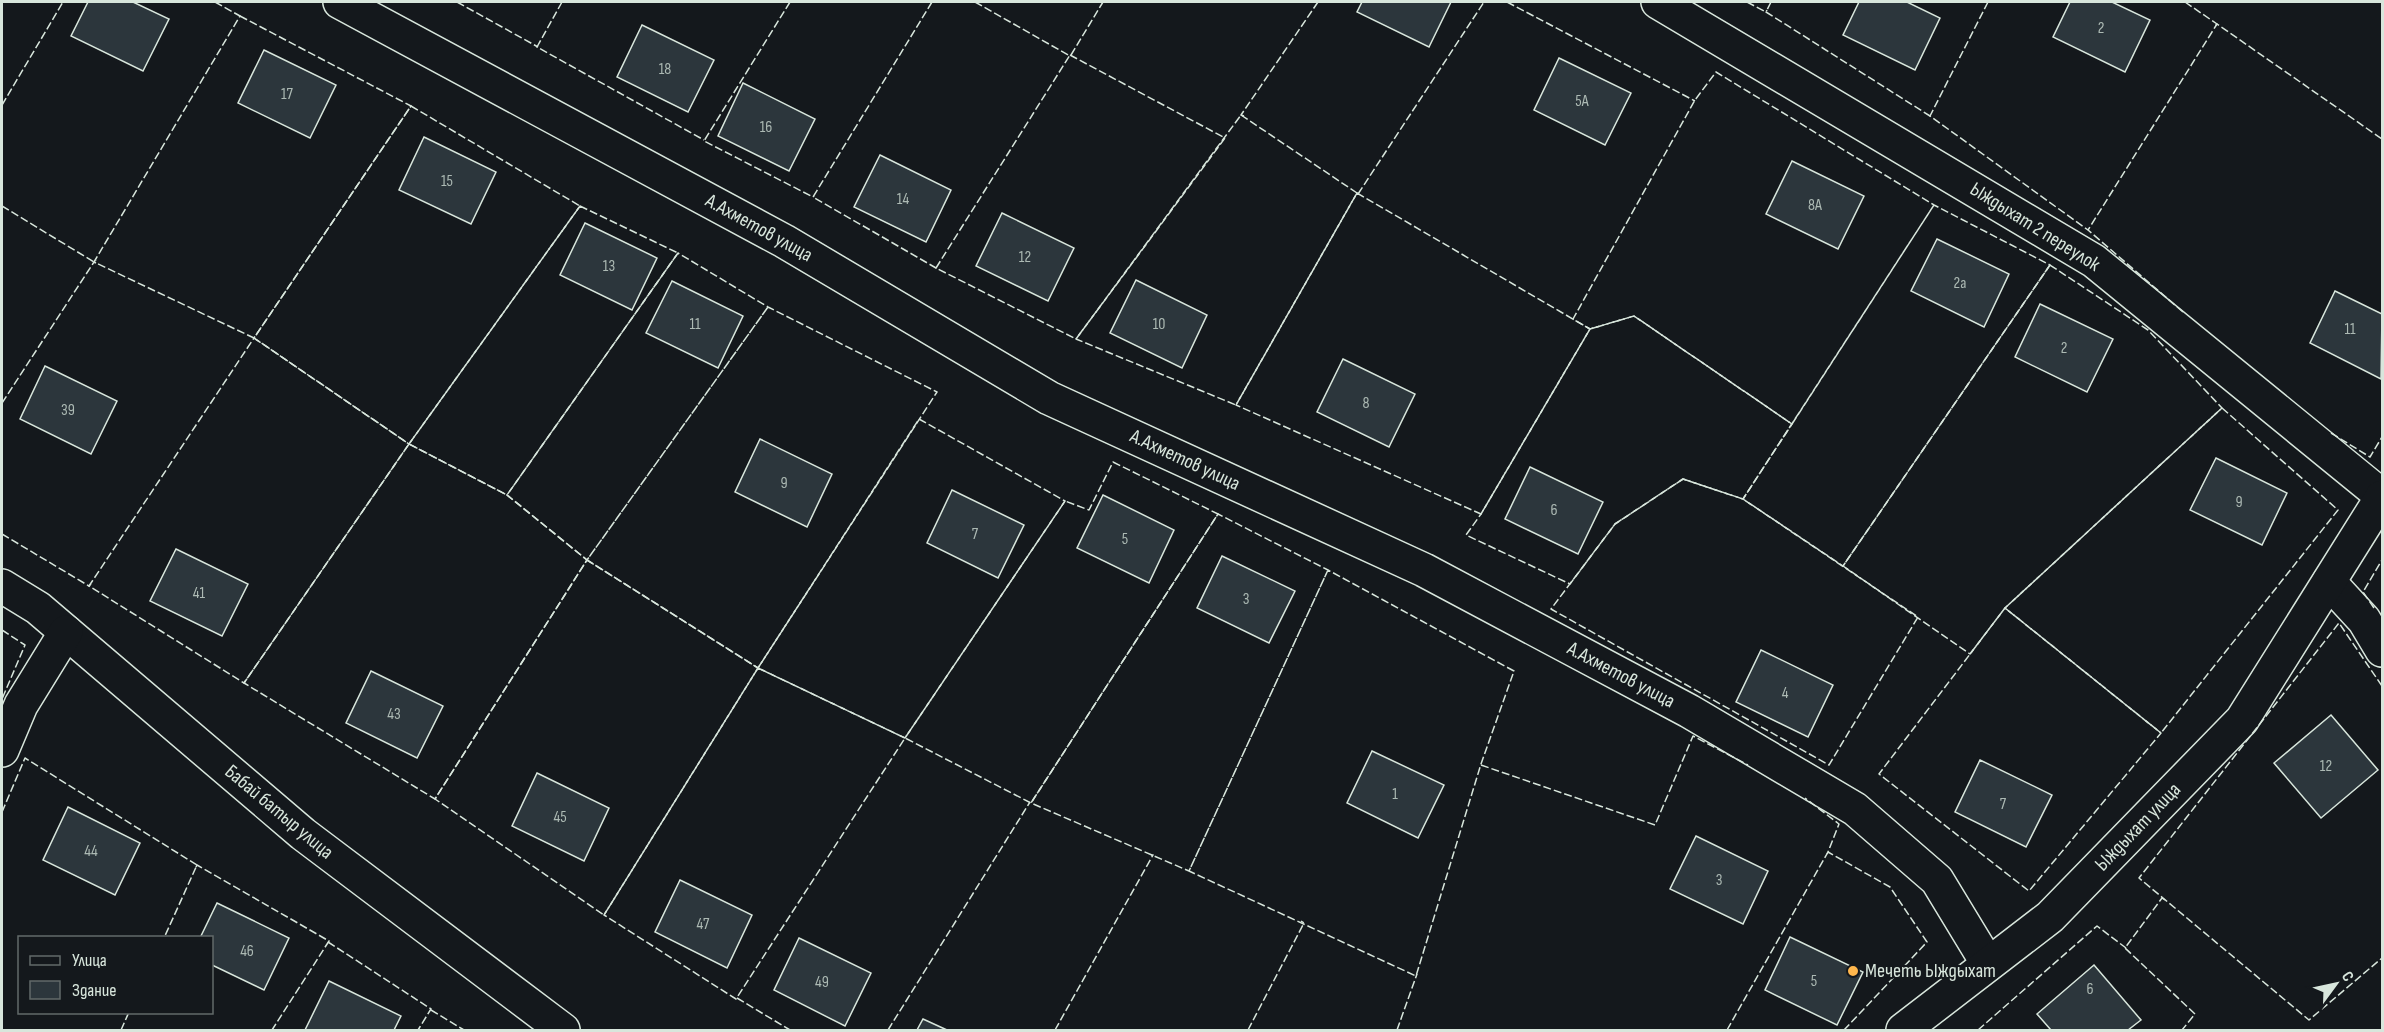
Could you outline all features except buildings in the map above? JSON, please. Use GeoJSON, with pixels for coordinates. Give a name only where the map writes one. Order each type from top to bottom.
{"type":"FeatureCollection","features":[{"type":"Feature","properties":{"kind":"street","name":"А.Ахметов улица"},"geometry":{"type":"LineString","coordinates":[[340,2],[784,241],[1049,398],[1424,570],[1689,711],[1855,809],[1937,880],[1988,964]]}},
{"type":"Feature","properties":{"kind":"street","name":"Ыждыхат 2 переулок"},"geometry":{"type":"LineString","coordinates":[[1658,2],[2094,261],[2382,496]]}},
{"type":"Feature","properties":{"kind":"street","name":"Ыждыхат улица"},"geometry":{"type":"LineString","coordinates":[[1903,1030],[2050,917],[2242,720],[2382,496]]}},
{"type":"Feature","properties":{"kind":"street"},"geometry":{"type":"LineString","coordinates":[[2329,582],[2364,621],[2382,650]]}},
{"type":"Feature","properties":{"kind":"street","name":"Бабай батыр улица"},"geometry":{"type":"LineString","coordinates":[[2,586],[38,608],[303,834],[563,1030]]}},
{"type":"Feature","properties":{"kind":"street"},"geometry":{"type":"LineString","coordinates":[[2,750],[21,705],[66,632]]}},
{"type":"Feature","properties":{"kind":"fence"},"geometry":{"type":"LineString","coordinates":[[2,105],[63,2]]}},
{"type":"Feature","properties":{"kind":"fence"},"geometry":{"type":"LineString","coordinates":[[215,2],[240,17]]}},
{"type":"Feature","properties":{"kind":"fence"},"geometry":{"type":"LineString","coordinates":[[457,2],[538,47]]}},
{"type":"Feature","properties":{"kind":"fence"},"geometry":{"type":"LineString","coordinates":[[562,2],[537,47],[704,140]]}},
{"type":"Feature","properties":{"kind":"fence"},"geometry":{"type":"LineString","coordinates":[[790,2],[704,141],[814,196]]}},
{"type":"Feature","properties":{"kind":"fence"},"geometry":{"type":"LineString","coordinates":[[932,2],[813,197],[937,267]]}},
{"type":"Feature","properties":{"kind":"fence"},"geometry":{"type":"LineString","coordinates":[[975,2],[1070,56]]}},
{"type":"Feature","properties":{"kind":"fence"},"geometry":{"type":"LineString","coordinates":[[1071,55],[1103,2]]}},
{"type":"Feature","properties":{"kind":"fence"},"geometry":{"type":"LineString","coordinates":[[1244,116],[1241,115],[1318,2]]}},
{"type":"Feature","properties":{"kind":"fence"},"geometry":{"type":"LineString","coordinates":[[1358,194],[1484,2]]}},
{"type":"Feature","properties":{"kind":"fence"},"geometry":{"type":"LineString","coordinates":[[1507,2],[1695,101]]}},
{"type":"Feature","properties":{"kind":"fence"},"geometry":{"type":"LineString","coordinates":[[1747,2],[1766,12],[1767,10]]}},
{"type":"Feature","properties":{"kind":"fence"},"geometry":{"type":"LineString","coordinates":[[1771,2],[1766,12],[1930,116],[1931,114]]}},
{"type":"Feature","properties":{"kind":"fence"},"geometry":{"type":"LineString","coordinates":[[1988,2],[1930,116],[2088,230]]}},
{"type":"Feature","properties":{"kind":"fence"},"geometry":{"type":"LineString","coordinates":[[2185,2],[2217,24],[2215,26]]}},
{"type":"Feature","properties":{"kind":"fence"},"geometry":{"type":"LineString","coordinates":[[240,16],[411,106],[254,338],[94,262],[240,16]]}},
{"type":"Feature","properties":{"kind":"fence"},"geometry":{"type":"LineString","coordinates":[[2183,312],[2088,230],[2217,24],[2382,139]]}},
{"type":"Feature","properties":{"kind":"fence"},"geometry":{"type":"LineString","coordinates":[[1070,55],[1225,138],[1076,339],[936,268],[1070,55]]}},
{"type":"Feature","properties":{"kind":"fence"},"geometry":{"type":"LineString","coordinates":[[1934,205],[1743,499],[1843,566],[2050,265],[1934,205],[1716,72],[1695,100],[1573,319],[1590,329],[1634,316],[1792,424],[1934,205]]}},
{"type":"Feature","properties":{"kind":"fence"},"geometry":{"type":"LineString","coordinates":[[411,106],[580,206],[409,444],[254,338],[411,106]]}},
{"type":"Feature","properties":{"kind":"fence"},"geometry":{"type":"LineString","coordinates":[[1241,115],[1357,193],[1236,405],[1076,339],[1241,115]]}},
{"type":"Feature","properties":{"kind":"fence"},"geometry":{"type":"LineString","coordinates":[[1357,193],[1590,329],[1481,514],[1236,405],[1357,193]]}},
{"type":"Feature","properties":{"kind":"fence"},"geometry":{"type":"LineString","coordinates":[[2,206],[94,262],[96,260]]}},
{"type":"Feature","properties":{"kind":"fence"},"geometry":{"type":"LineString","coordinates":[[580,206],[678,253],[507,495],[409,444],[580,206]]}},
{"type":"Feature","properties":{"kind":"fence"},"geometry":{"type":"LineString","coordinates":[[768,307],[587,560],[507,495],[678,253],[768,307],[937,392],[758,668],[587,560],[768,307]]}},
{"type":"Feature","properties":{"kind":"fence"},"geometry":{"type":"LineString","coordinates":[[2,403],[94,262],[96,263]]}},
{"type":"Feature","properties":{"kind":"fence"},"geometry":{"type":"LineString","coordinates":[[2050,265],[2148,330],[2222,408],[2005,608],[1970,654],[1843,566],[2050,265]]}},
{"type":"Feature","properties":{"kind":"fence"},"geometry":{"type":"LineString","coordinates":[[1634,316],[1792,424],[1743,499],[1683,479],[1615,524],[1570,584],[1466,535],[1481,514],[1590,329],[1634,316]]}},
{"type":"Feature","properties":{"kind":"fence"},"geometry":{"type":"LineString","coordinates":[[254,338],[409,444],[244,683],[89,586],[254,338]]}},
{"type":"Feature","properties":{"kind":"fence"},"geometry":{"type":"LineString","coordinates":[[2222,408],[2338,510],[2161,733],[2005,608],[2222,408]]}},
{"type":"Feature","properties":{"kind":"fence"},"geometry":{"type":"LineString","coordinates":[[919,419],[1065,501],[905,738],[758,668],[919,419]]}},
{"type":"Feature","properties":{"kind":"fence"},"geometry":{"type":"LineString","coordinates":[[2331,433],[2370,457],[2382,437]]}},
{"type":"Feature","properties":{"kind":"fence"},"geometry":{"type":"LineString","coordinates":[[409,444],[507,495],[587,560],[435,799],[244,683],[409,444]]}},
{"type":"Feature","properties":{"kind":"fence"},"geometry":{"type":"LineString","coordinates":[[1113,462],[1218,514],[1031,803],[905,738],[1065,501],[1089,510],[1113,462]]}},
{"type":"Feature","properties":{"kind":"fence"},"geometry":{"type":"LineString","coordinates":[[1683,479],[1743,499],[1918,617],[1829,765],[1551,609],[1615,524],[1683,479]]}},
{"type":"Feature","properties":{"kind":"fence"},"geometry":{"type":"LineString","coordinates":[[1328,570],[1189,871],[1031,803],[1218,514],[1328,570],[1514,671],[1481,764],[1416,976],[1189,871],[1328,570]]}},
{"type":"Feature","properties":{"kind":"fence"},"geometry":{"type":"LineString","coordinates":[[2,534],[89,586],[91,584]]}},
{"type":"Feature","properties":{"kind":"fence"},"geometry":{"type":"LineString","coordinates":[[587,560],[758,668],[604,915],[435,799],[587,560]]}},
{"type":"Feature","properties":{"kind":"fence"},"geometry":{"type":"LineString","coordinates":[[2374,608],[2363,592],[2382,560]]}},
{"type":"Feature","properties":{"kind":"fence"},"geometry":{"type":"LineString","coordinates":[[2005,608],[2161,733],[2029,891],[1879,774],[2005,608]]}},
{"type":"Feature","properties":{"kind":"fence"},"geometry":{"type":"LineString","coordinates":[[2382,686],[2339,623],[2139,878],[2309,1020],[2382,958]]}},
{"type":"Feature","properties":{"kind":"fence"},"geometry":{"type":"LineString","coordinates":[[2,630],[25,645],[2,699]]}},
{"type":"Feature","properties":{"kind":"fence"},"geometry":{"type":"LineString","coordinates":[[758,668],[905,738],[736,999],[604,915],[758,668]]}},
{"type":"Feature","properties":{"kind":"fence"},"geometry":{"type":"LineString","coordinates":[[1481,765],[1655,825],[1693,736],[1748,765]]}},
{"type":"Feature","properties":{"kind":"fence"},"geometry":{"type":"LineString","coordinates":[[2,812],[25,758],[197,865],[165,936]]}},
{"type":"Feature","properties":{"kind":"fence"},"geometry":{"type":"LineString","coordinates":[[1727,1030],[1828,852],[1839,824],[1805,798]]}},
{"type":"Feature","properties":{"kind":"fence"},"geometry":{"type":"LineString","coordinates":[[888,1030],[1030,802]]}},
{"type":"Feature","properties":{"kind":"fence"},"geometry":{"type":"LineString","coordinates":[[1827,854],[1828,852],[1890,887],[1927,942],[1844,1030]]}},
{"type":"Feature","properties":{"kind":"fence"},"geometry":{"type":"LineString","coordinates":[[1055,1030],[1153,855],[1151,855]]}},
{"type":"Feature","properties":{"kind":"fence"},"geometry":{"type":"LineString","coordinates":[[196,867],[197,865],[329,941],[272,1030]]}},
{"type":"Feature","properties":{"kind":"fence"},"geometry":{"type":"LineString","coordinates":[[2165,900],[2162,898],[2125,948],[2195,1014],[2182,1030]]}},
{"type":"Feature","properties":{"kind":"fence"},"geometry":{"type":"LineString","coordinates":[[1248,1030],[1304,923],[1301,921]]}},
{"type":"Feature","properties":{"kind":"fence"},"geometry":{"type":"LineString","coordinates":[[1978,1030],[2097,926],[2126,948]]}},
{"type":"Feature","properties":{"kind":"fence"},"geometry":{"type":"LineString","coordinates":[[328,942],[431,1009],[418,1030]]}},
{"type":"Feature","properties":{"kind":"fence"},"geometry":{"type":"LineString","coordinates":[[1397,1030],[1417,974]]}},
{"type":"Feature","properties":{"kind":"fence"},"geometry":{"type":"LineString","coordinates":[[737,998],[790,1030]]}},
{"type":"Feature","properties":{"kind":"fence"},"geometry":{"type":"LineString","coordinates":[[431,1010],[464,1030]]}},
{"type":"Feature","properties":{"kind":"fence"},"geometry":{"type":"LineString","coordinates":[[121,1030],[128,1014]]}},
{"type":"Feature","properties":{"kind":"place","name":"Мечеть Ыждыхат"},"geometry":{"type":"Point","coordinates":[1853,971]}}]}
